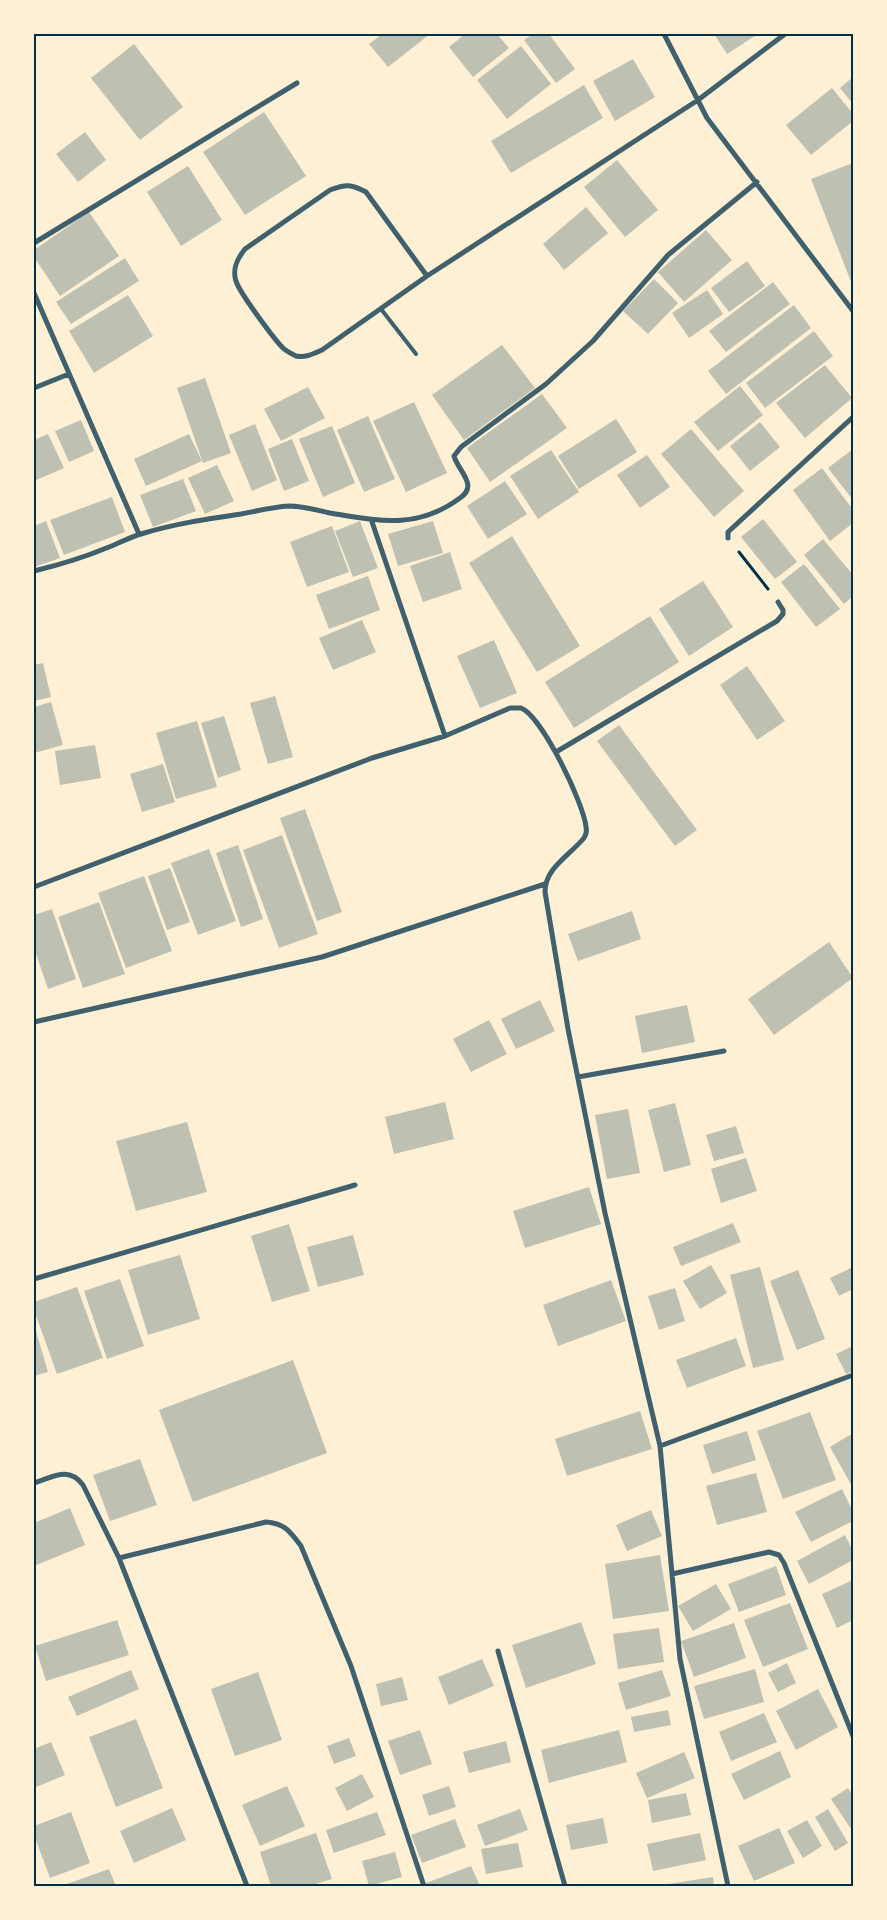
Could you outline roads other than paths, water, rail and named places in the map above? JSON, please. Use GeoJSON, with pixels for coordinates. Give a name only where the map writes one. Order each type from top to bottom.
{"type":"FeatureCollection","features":[{"type":"Feature","properties":{"kind":"street"},"geometry":{"type":"LineString","coordinates":[[664,34],[707,118],[853,311]]}},
{"type":"Feature","properties":{"kind":"street"},"geometry":{"type":"LineString","coordinates":[[427,276],[366,192],[354,186],[342,185],[330,190],[245,249],[237,259],[235,271],[236,282],[284,349],[296,356],[308,356],[322,350],[427,276],[698,100],[785,34]]}},
{"type":"Feature","properties":{"kind":"street"},"geometry":{"type":"LineString","coordinates":[[34,243],[297,83]]}},
{"type":"Feature","properties":{"kind":"street"},"geometry":{"type":"LineString","coordinates":[[34,571],[109,548],[140,534],[186,523],[288,506],[306,507],[397,522],[421,518],[438,511],[461,498],[468,488],[468,482],[454,456],[461,447],[552,378],[593,341],[668,254],[757,182]]}},
{"type":"Feature","properties":{"kind":"street"},"geometry":{"type":"LineString","coordinates":[[34,293],[140,534]]}},
{"type":"Feature","properties":{"kind":"street"},"geometry":{"type":"LineString","coordinates":[[34,388],[69,374]]}},
{"type":"Feature","properties":{"kind":"street"},"geometry":{"type":"LineString","coordinates":[[728,538],[728,532],[853,417]]}},
{"type":"Feature","properties":{"kind":"street"},"geometry":{"type":"LineString","coordinates":[[371,519],[445,736]]}},
{"type":"Feature","properties":{"kind":"street"},"geometry":{"type":"LineString","coordinates":[[556,752],[777,621],[783,614],[783,610],[778,602]]}},
{"type":"Feature","properties":{"kind":"street"},"geometry":{"type":"LineString","coordinates":[[34,887],[372,758],[445,736],[510,708],[521,708],[530,713],[556,752],[581,808],[586,833],[580,843],[549,874],[545,884],[567,1019],[605,1213],[660,1446],[680,1659],[728,1886]]}},
{"type":"Feature","properties":{"kind":"street"},"geometry":{"type":"LineString","coordinates":[[34,1022],[322,957],[545,884]]}},
{"type":"Feature","properties":{"kind":"street"},"geometry":{"type":"LineString","coordinates":[[578,1077],[724,1051]]}},
{"type":"Feature","properties":{"kind":"street"},"geometry":{"type":"LineString","coordinates":[[34,1279],[355,1185]]}},
{"type":"Feature","properties":{"kind":"street"},"geometry":{"type":"LineString","coordinates":[[660,1446],[853,1375]]}},
{"type":"Feature","properties":{"kind":"street"},"geometry":{"type":"LineString","coordinates":[[34,1483],[62,1474],[71,1474],[77,1477],[83,1485],[118,1558],[247,1886]]}},
{"type":"Feature","properties":{"kind":"street"},"geometry":{"type":"LineString","coordinates":[[118,1558],[266,1522],[284,1525],[290,1530],[301,1546],[351,1666],[424,1886]]}},
{"type":"Feature","properties":{"kind":"street"},"geometry":{"type":"LineString","coordinates":[[672,1574],[769,1552],[778,1555],[784,1563],[853,1736]]}},
{"type":"Feature","properties":{"kind":"street"},"geometry":{"type":"LineString","coordinates":[[498,1651],[565,1886]]}},
{"type":"Feature","properties":{"kind":"lane"},"geometry":{"type":"LineString","coordinates":[[382,309],[416,354]]}}]}
